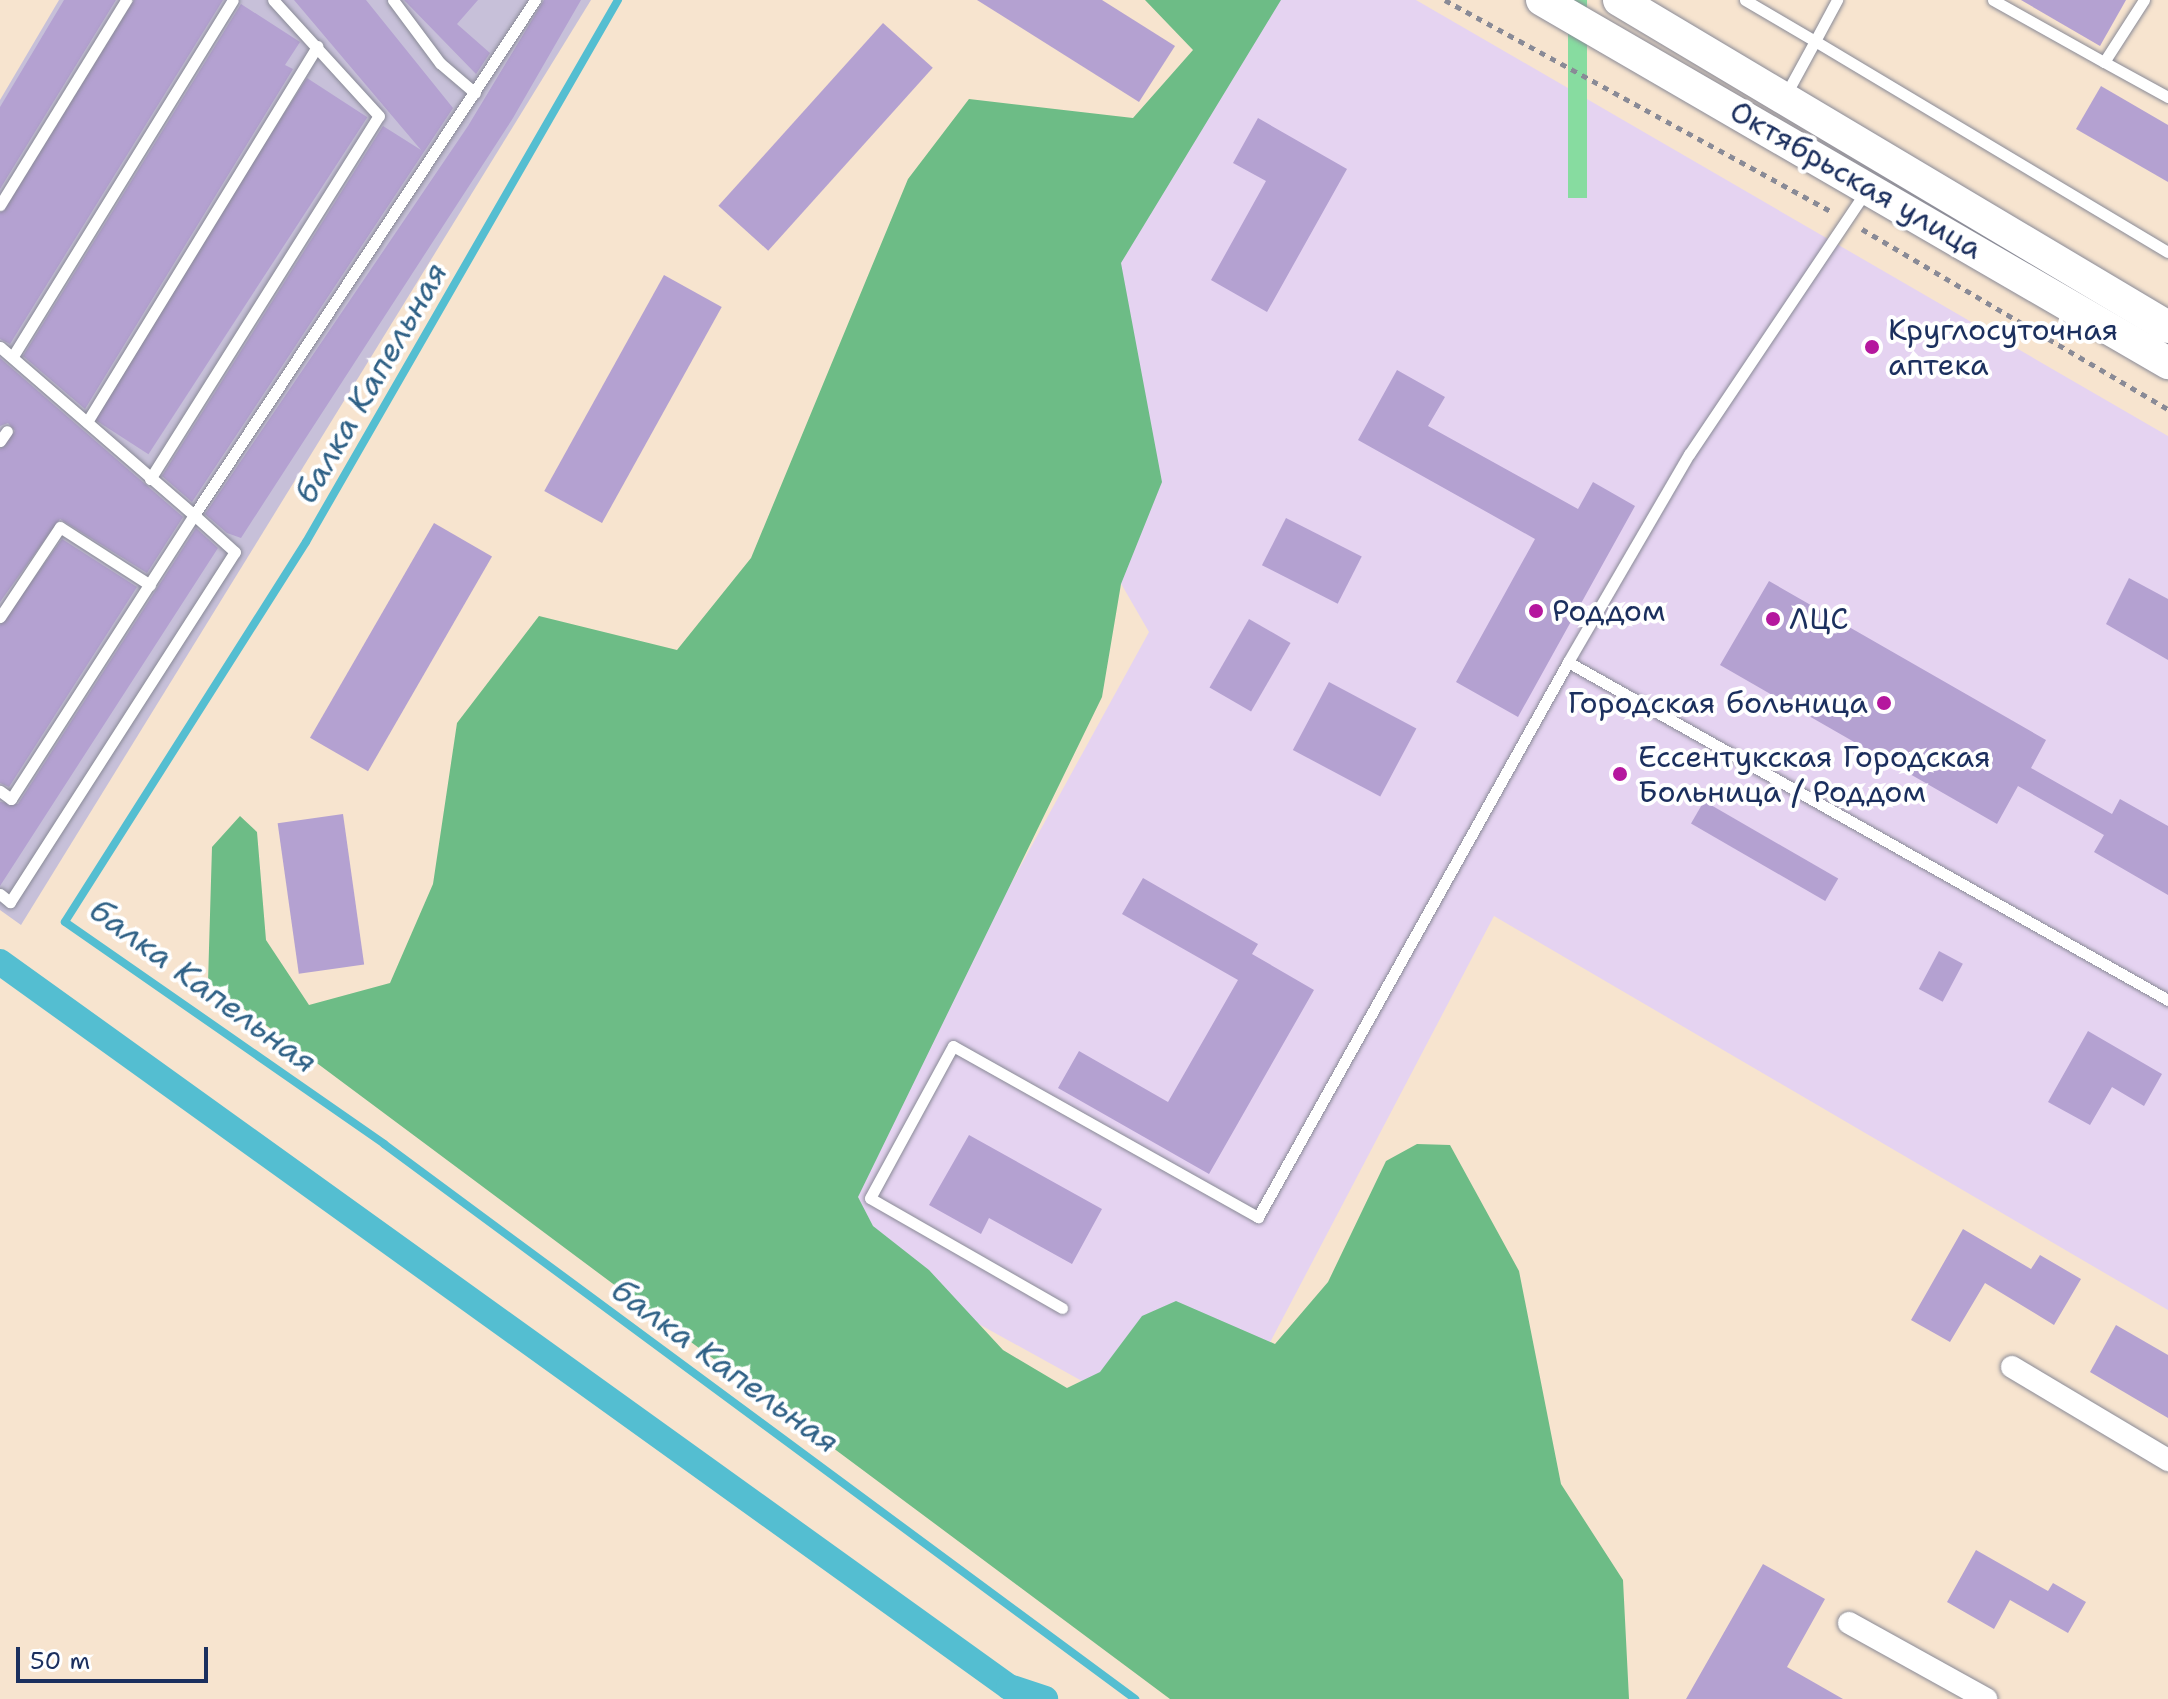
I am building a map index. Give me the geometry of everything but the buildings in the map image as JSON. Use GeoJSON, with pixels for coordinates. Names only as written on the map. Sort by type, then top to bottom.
{"type":"FeatureCollection","features":[{"type":"Feature","properties":{"kind":"main road","name":"Октябрьская улица"},"geometry":{"type":"LineString","coordinates":[[1542,0],[2168,363]]}},
{"type":"Feature","properties":{"kind":"main road","name":"Октябрьская улица"},"geometry":{"type":"LineString","coordinates":[[1619,0],[1785,96],[2168,327]]}},
{"type":"Feature","properties":{"kind":"main road"},"geometry":{"type":"LineString","coordinates":[[1757,124],[1772,121],[1785,96]]}},
{"type":"Feature","properties":{"kind":"main road"},"geometry":{"type":"LineString","coordinates":[[1869,187],[1878,172],[1900,166]]}},
{"type":"Feature","properties":{"kind":"street"},"geometry":{"type":"LineString","coordinates":[[2012,1367],[2168,1460]]}},
{"type":"Feature","properties":{"kind":"street"},"geometry":{"type":"LineString","coordinates":[[1849,1623],[1986,1699]]}},
{"type":"Feature","properties":{"kind":"lane"},"geometry":{"type":"LineString","coordinates":[[0,205],[126,0]]}},
{"type":"Feature","properties":{"kind":"lane"},"geometry":{"type":"LineString","coordinates":[[13,356],[233,0]]}},
{"type":"Feature","properties":{"kind":"lane"},"geometry":{"type":"LineString","coordinates":[[150,479],[379,116],[273,0]]}},
{"type":"Feature","properties":{"kind":"lane"},"geometry":{"type":"LineString","coordinates":[[393,0],[440,63],[475,93]]}},
{"type":"Feature","properties":{"kind":"lane"},"geometry":{"type":"LineString","coordinates":[[0,791],[11,799],[194,515],[535,0]]}},
{"type":"Feature","properties":{"kind":"lane"},"geometry":{"type":"LineString","coordinates":[[1745,0],[2168,252]]}},
{"type":"Feature","properties":{"kind":"lane"},"geometry":{"type":"LineString","coordinates":[[1785,96],[1837,0]]}},
{"type":"Feature","properties":{"kind":"lane"},"geometry":{"type":"LineString","coordinates":[[1993,0],[2168,97]]}},
{"type":"Feature","properties":{"kind":"lane"},"geometry":{"type":"LineString","coordinates":[[2104,62],[2144,0]]}},
{"type":"Feature","properties":{"kind":"lane"},"geometry":{"type":"LineString","coordinates":[[87,422],[317,46]]}},
{"type":"Feature","properties":{"kind":"lane"},"geometry":{"type":"LineString","coordinates":[[1062,1308],[870,1198],[953,1046],[1258,1217],[1568,662],[1689,454],[1869,187]]}},
{"type":"Feature","properties":{"kind":"lane"},"geometry":{"type":"LineString","coordinates":[[0,347],[235,552],[10,902],[0,894]]}},
{"type":"Feature","properties":{"kind":"lane"},"geometry":{"type":"LineString","coordinates":[[0,617],[60,527],[150,585]]}},
{"type":"Feature","properties":{"kind":"lane"},"geometry":{"type":"LineString","coordinates":[[1568,662],[2168,1000]]}},
{"type":"Feature","properties":{"kind":"path"},"geometry":{"type":"LineString","coordinates":[[1445,0],[1847,220],[2168,409]]}},
{"type":"Feature","properties":{"kind":"shaded area"},"geometry":{"type":"Polygon","coordinates":[[[59,0],[591,0],[21,925],[0,910],[0,100],[59,0]]]}},
{"type":"Feature","properties":{"kind":"shaded area","name":"Ессентукская Городская Больница / Роддом"},"geometry":{"type":"Polygon","coordinates":[[[1246,0],[1416,0],[2168,436],[2168,1310],[1494,916],[1212,1453],[818,1235],[1149,632],[1012,395],[1246,0]]]}},
{"type":"Feature","properties":{"kind":"green space"},"geometry":{"type":"Polygon","coordinates":[[[1145,0],[1281,0],[1121,263],[1162,482],[1121,584],[1102,697],[858,1197],[873,1226],[929,1270],[1003,1350],[1067,1388],[1100,1372],[1142,1316],[1176,1301],[1275,1344],[1328,1282],[1386,1161],[1417,1144],[1450,1145],[1519,1271],[1561,1484],[1623,1580],[1629,1699],[1170,1699],[208,982],[212,847],[240,816],[257,832],[266,940],[309,1005],[390,983],[433,884],[457,723],[539,616],[677,650],[751,558],[908,179],[969,99],[1133,118],[1193,50],[1145,0]]]}},
{"type":"Feature","properties":{"kind":"green space"},"geometry":{"type":"Polygon","coordinates":[[[1568,0],[1587,0],[1587,198],[1568,198],[1568,0]]]}},
{"type":"Feature","properties":{"kind":"waterway","name":"балка Капельная"},"geometry":{"type":"LineString","coordinates":[[618,0],[306,542],[65,922],[384,1144],[1135,1699]]}},
{"type":"Feature","properties":{"kind":"waterway"},"geometry":{"type":"LineString","coordinates":[[0,962],[1009,1687],[1045,1699]]}},
{"type":"Feature","properties":{"kind":"place","name":"Круглосуточная аптека"},"geometry":{"type":"Point","coordinates":[1872,347]}},
{"type":"Feature","properties":{"kind":"place","name":"Роддом"},"geometry":{"type":"Point","coordinates":[1536,611]}},
{"type":"Feature","properties":{"kind":"place","name":"ЛЦС"},"geometry":{"type":"Point","coordinates":[1773,619]}},
{"type":"Feature","properties":{"kind":"place","name":"Городская больница"},"geometry":{"type":"Point","coordinates":[1884,703]}},
{"type":"Feature","properties":{"kind":"place","name":"Ессентукская Городская Больница / Роддом"},"geometry":{"type":"Point","coordinates":[1620,774]}}]}
